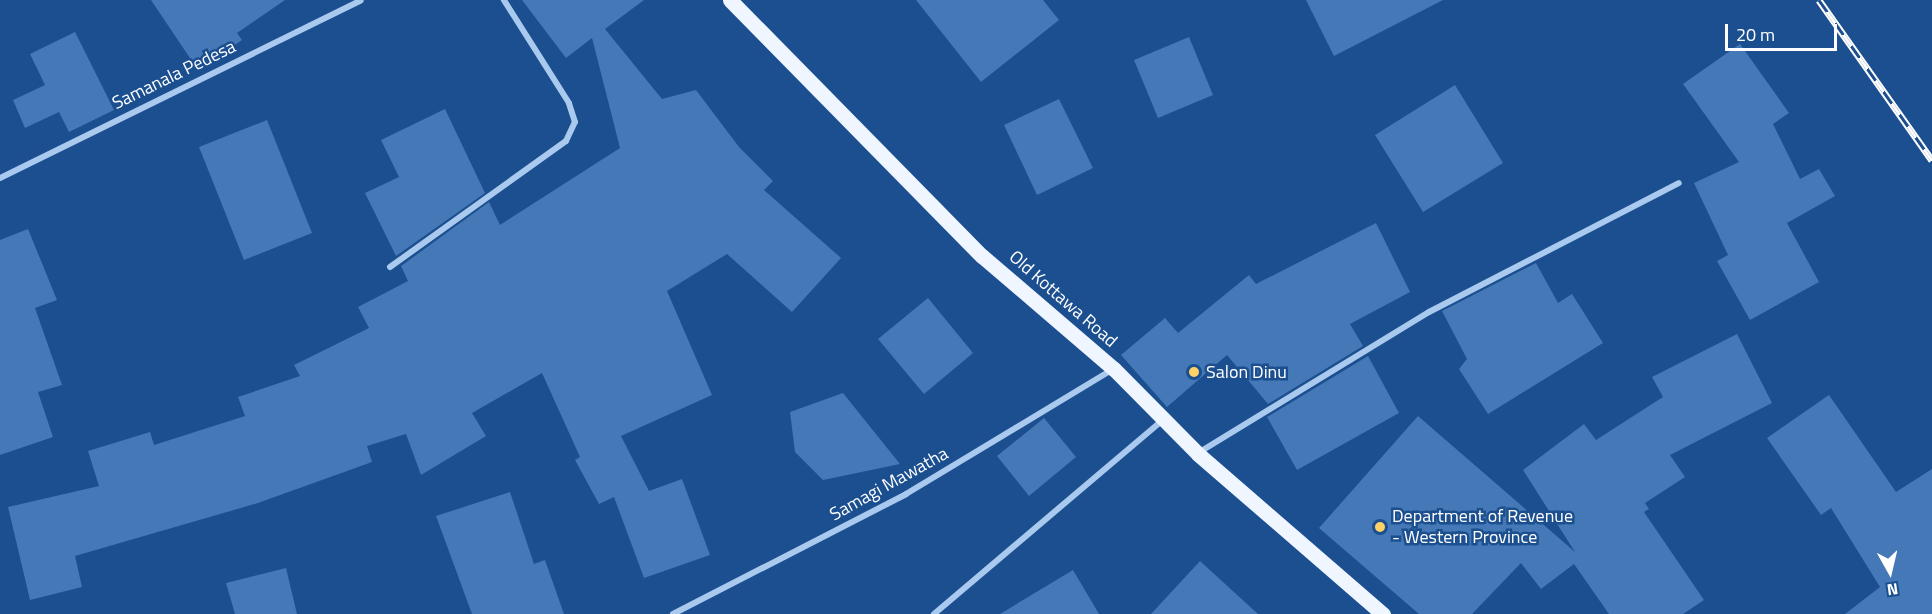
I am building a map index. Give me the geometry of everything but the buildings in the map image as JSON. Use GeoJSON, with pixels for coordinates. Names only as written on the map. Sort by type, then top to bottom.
{"type":"FeatureCollection","features":[{"type":"Feature","properties":{"kind":"main road","name":"Old Kottawa Road"},"geometry":{"type":"LineString","coordinates":[[730,0],[982,256],[1114,369],[1198,454],[1383,614]]}},
{"type":"Feature","properties":{"kind":"street","name":"Samanala Pedesa"},"geometry":{"type":"LineString","coordinates":[[0,178],[361,0]]}},
{"type":"Feature","properties":{"kind":"street"},"geometry":{"type":"LineString","coordinates":[[390,267],[567,141],[575,122],[569,103],[504,0]]}},
{"type":"Feature","properties":{"kind":"street"},"geometry":{"type":"LineString","coordinates":[[1198,454],[1429,312],[1679,183]]}},
{"type":"Feature","properties":{"kind":"street","name":"Samagi Mawatha"},"geometry":{"type":"LineString","coordinates":[[673,614],[906,494],[1114,369]]}},
{"type":"Feature","properties":{"kind":"street"},"geometry":{"type":"LineString","coordinates":[[934,614],[1163,419]]}},
{"type":"Feature","properties":{"kind":"railway"},"geometry":{"type":"LineString","coordinates":[[1819,0],[1932,160]]}},
{"type":"Feature","properties":{"kind":"place","name":"Salon Dinu"},"geometry":{"type":"Point","coordinates":[1194,372]}},
{"type":"Feature","properties":{"kind":"place","name":"Department of Revenue - Western Province"},"geometry":{"type":"Point","coordinates":[1380,527]}}]}
